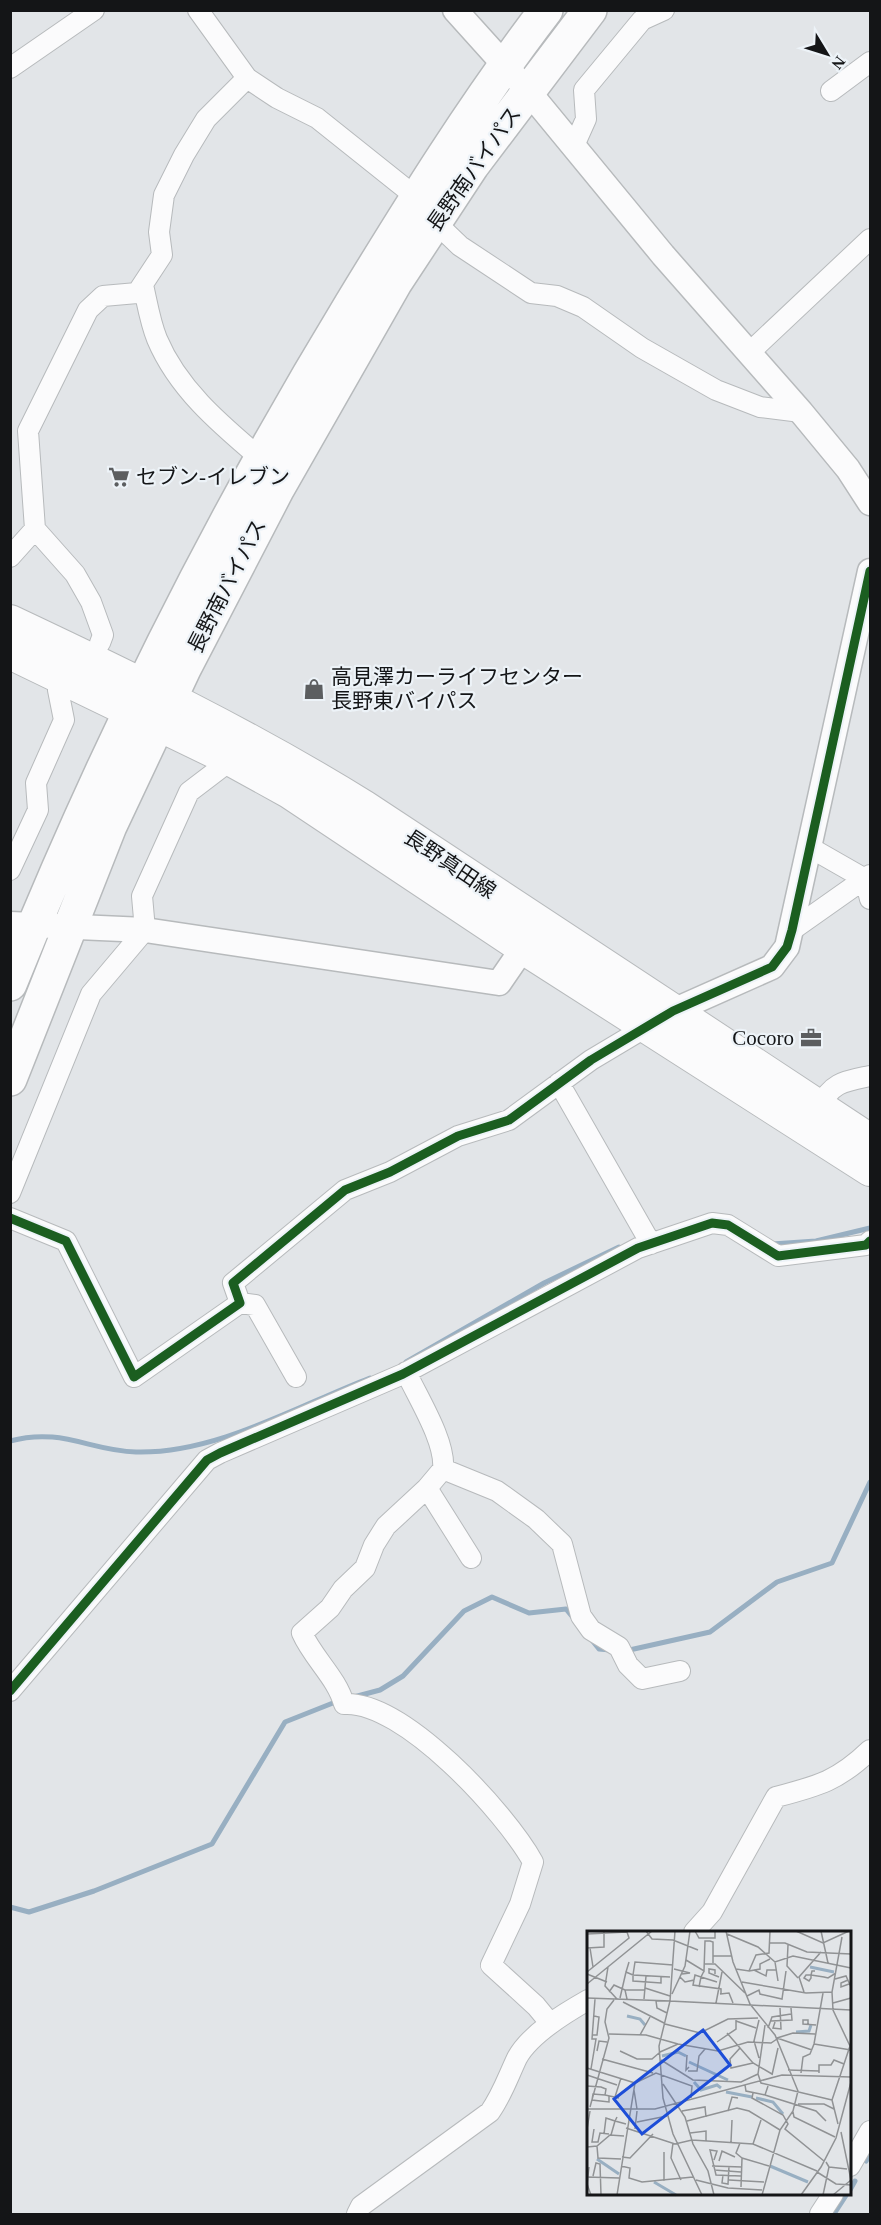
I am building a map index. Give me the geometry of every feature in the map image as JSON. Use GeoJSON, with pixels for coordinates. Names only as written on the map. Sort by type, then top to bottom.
{"type":"FeatureCollection","features":[{"type":"Feature","properties":{"kind":"highway","name":"長野南バイパス"},"geometry":{"type":"LineString","coordinates":[[10,1079],[110,826],[150,704],[260,458],[416,197],[503,66],[546,10]]}},
{"type":"Feature","properties":{"kind":"highway","name":"長野南バイパス"},"geometry":{"type":"LineString","coordinates":[[10,984],[22,925],[150,704],[257,528],[325,403],[395,284],[472,166],[590,10]]}},
{"type":"Feature","properties":{"kind":"main road","name":"長野真田線"},"geometry":{"type":"LineString","coordinates":[[10,621],[150,704],[231,760],[342,826],[523,948],[660,1019],[820,1107],[870,1140]]}},
{"type":"Feature","properties":{"kind":"main road","name":"長野真田線"},"geometry":{"type":"LineString","coordinates":[[10,652],[64,677],[150,704],[299,766],[365,807],[870,1170]]}},
{"type":"Feature","properties":{"kind":"street"},"geometry":{"type":"LineString","coordinates":[[10,68],[94,10]]}},
{"type":"Feature","properties":{"kind":"street"},"geometry":{"type":"LineString","coordinates":[[198,10],[247,78],[277,98],[317,118],[416,197]]}},
{"type":"Feature","properties":{"kind":"street"},"geometry":{"type":"LineString","coordinates":[[455,10],[503,66],[528,91],[573,147],[801,412],[848,469],[870,503]]}},
{"type":"Feature","properties":{"kind":"street"},"geometry":{"type":"LineString","coordinates":[[573,147],[586,119],[584,90],[642,20],[664,10]]}},
{"type":"Feature","properties":{"kind":"street"},"geometry":{"type":"LineString","coordinates":[[831,91],[870,62]]}},
{"type":"Feature","properties":{"kind":"street"},"geometry":{"type":"LineString","coordinates":[[100,643],[103,635],[91,602],[75,574],[34,529],[28,431],[88,310],[103,296],[137,293],[162,255],[159,232],[164,195],[206,119],[247,78]]}},
{"type":"Feature","properties":{"kind":"street"},"geometry":{"type":"LineString","coordinates":[[436,223],[460,246],[531,293],[557,297],[583,307],[642,348],[716,390],[760,407],[801,412]]}},
{"type":"Feature","properties":{"kind":"street"},"geometry":{"type":"LineString","coordinates":[[750,352],[870,239]]}},
{"type":"Feature","properties":{"kind":"street"},"geometry":{"type":"LineString","coordinates":[[143,285],[156,337],[171,367],[209,414],[260,458]]}},
{"type":"Feature","properties":{"kind":"street"},"geometry":{"type":"LineString","coordinates":[[10,557],[34,529]]}},
{"type":"Feature","properties":{"kind":"street"},"geometry":{"type":"LineString","coordinates":[[240,1303],[233,1283],[345,1190],[390,1172],[458,1136],[509,1120],[559,1083],[660,1019],[772,967],[787,947],[792,930],[870,571]]}},
{"type":"Feature","properties":{"kind":"street"},"geometry":{"type":"LineString","coordinates":[[10,870],[38,810],[36,783],[64,720],[58,690],[64,677]]}},
{"type":"Feature","properties":{"kind":"street"},"geometry":{"type":"LineString","coordinates":[[10,1193],[92,994],[145,930],[142,896],[189,792],[231,760]]}},
{"type":"Feature","properties":{"kind":"street"},"geometry":{"type":"LineString","coordinates":[[809,847],[868,877]]}},
{"type":"Feature","properties":{"kind":"street"},"geometry":{"type":"LineString","coordinates":[[868,877],[870,899]]}},
{"type":"Feature","properties":{"kind":"street"},"geometry":{"type":"LineString","coordinates":[[792,930],[868,877]]}},
{"type":"Feature","properties":{"kind":"street"},"geometry":{"type":"LineString","coordinates":[[22,925],[145,930],[500,982],[523,948]]}},
{"type":"Feature","properties":{"kind":"street"},"geometry":{"type":"LineString","coordinates":[[820,1107],[829,1090],[844,1082],[870,1076]]}},
{"type":"Feature","properties":{"kind":"street"},"geometry":{"type":"LineString","coordinates":[[559,1083],[651,1244]]}},
{"type":"Feature","properties":{"kind":"street"},"geometry":{"type":"LineString","coordinates":[[10,1218],[66,1241],[134,1377],[240,1303],[255,1305],[296,1377]]}},
{"type":"Feature","properties":{"kind":"street"},"geometry":{"type":"LineString","coordinates":[[10,1691],[207,1460],[406,1372],[651,1244],[712,1223],[728,1225],[778,1256],[866,1245],[870,1241]]}},
{"type":"Feature","properties":{"kind":"street"},"geometry":{"type":"LineString","coordinates":[[406,1372],[439,1441],[444,1459],[443,1469],[427,1488],[386,1526],[374,1545],[365,1568],[343,1589],[330,1608],[302,1633],[309,1648],[341,1693],[344,1704],[360,1703],[376,1709],[423,1742],[477,1787],[524,1846],[534,1862],[529,1881],[491,1965],[536,2006],[550,2023]]}},
{"type":"Feature","properties":{"kind":"street"},"geometry":{"type":"LineString","coordinates":[[443,1469],[497,1491],[536,1519],[562,1544],[581,1616],[591,1630],[619,1647],[628,1665],[642,1679],[680,1671]]}},
{"type":"Feature","properties":{"kind":"street"},"geometry":{"type":"LineString","coordinates":[[427,1488],[471,1558]]}},
{"type":"Feature","properties":{"kind":"street"},"geometry":{"type":"LineString","coordinates":[[695,1931],[712,1912],[776,1797],[826,1784],[856,1764],[870,1750]]}},
{"type":"Feature","properties":{"kind":"street"},"geometry":{"type":"LineString","coordinates":[[357,2214],[361,2206],[489,2112],[503,2094],[518,2056],[550,2023],[587,2001]]}},
{"type":"Feature","properties":{"kind":"street"},"geometry":{"type":"LineString","coordinates":[[851,2163],[870,2131]]}},
{"type":"Feature","properties":{"kind":"street"},"geometry":{"type":"LineString","coordinates":[[820,2214],[832,2195]]}},
{"type":"Feature","properties":{"kind":"waterway"},"geometry":{"type":"LineString","coordinates":[[772,1244],[816,1241],[870,1228]]}},
{"type":"Feature","properties":{"kind":"waterway"},"geometry":{"type":"LineString","coordinates":[[406,1362],[544,1283],[619,1247]]}},
{"type":"Feature","properties":{"kind":"waterway"},"geometry":{"type":"LineString","coordinates":[[10,1441],[28,1437],[61,1438],[120,1451],[166,1451],[226,1437],[370,1378]]}},
{"type":"Feature","properties":{"kind":"waterway"},"geometry":{"type":"LineString","coordinates":[[625,1651],[710,1632],[777,1582],[832,1563],[870,1482]]}},
{"type":"Feature","properties":{"kind":"waterway"},"geometry":{"type":"LineString","coordinates":[[350,1698],[380,1690],[403,1676],[464,1611],[492,1597],[529,1613],[566,1609],[575,1620]]}},
{"type":"Feature","properties":{"kind":"waterway"},"geometry":{"type":"LineString","coordinates":[[591,1639],[599,1649],[610,1650]]}},
{"type":"Feature","properties":{"kind":"waterway"},"geometry":{"type":"LineString","coordinates":[[10,1907],[29,1912],[94,1891],[212,1844],[285,1722],[338,1701]]}},
{"type":"Feature","properties":{"kind":"waterway"},"geometry":{"type":"LineString","coordinates":[[866,2161],[870,2155]]}},
{"type":"Feature","properties":{"kind":"waterway"},"geometry":{"type":"LineString","coordinates":[[851,2188],[855,2181]]}},
{"type":"Feature","properties":{"kind":"waterway"},"geometry":{"type":"LineString","coordinates":[[834,2214],[846,2195]]}},
{"type":"Feature","properties":{"kind":"cycle path"},"geometry":{"type":"LineString","coordinates":[[10,1218],[66,1241],[134,1377],[240,1303],[233,1283],[345,1190],[390,1172],[458,1136],[509,1120],[591,1060],[673,1011],[772,967],[787,947],[792,930],[870,571]]}},
{"type":"Feature","properties":{"kind":"cycle path"},"geometry":{"type":"LineString","coordinates":[[10,1691],[207,1460],[220,1453],[403,1374],[638,1248],[712,1223],[728,1225],[778,1256],[866,1245],[870,1241]]}},
{"type":"Feature","properties":{"kind":"place","name":"セブン-イレブン"},"geometry":{"type":"Point","coordinates":[119,477]}},
{"type":"Feature","properties":{"kind":"place","name":"高見澤カーライフセンター 長野東バイパス"},"geometry":{"type":"Point","coordinates":[314,689]}},
{"type":"Feature","properties":{"kind":"place","name":"Cocoro"},"geometry":{"type":"Point","coordinates":[811,1038]}}]}
